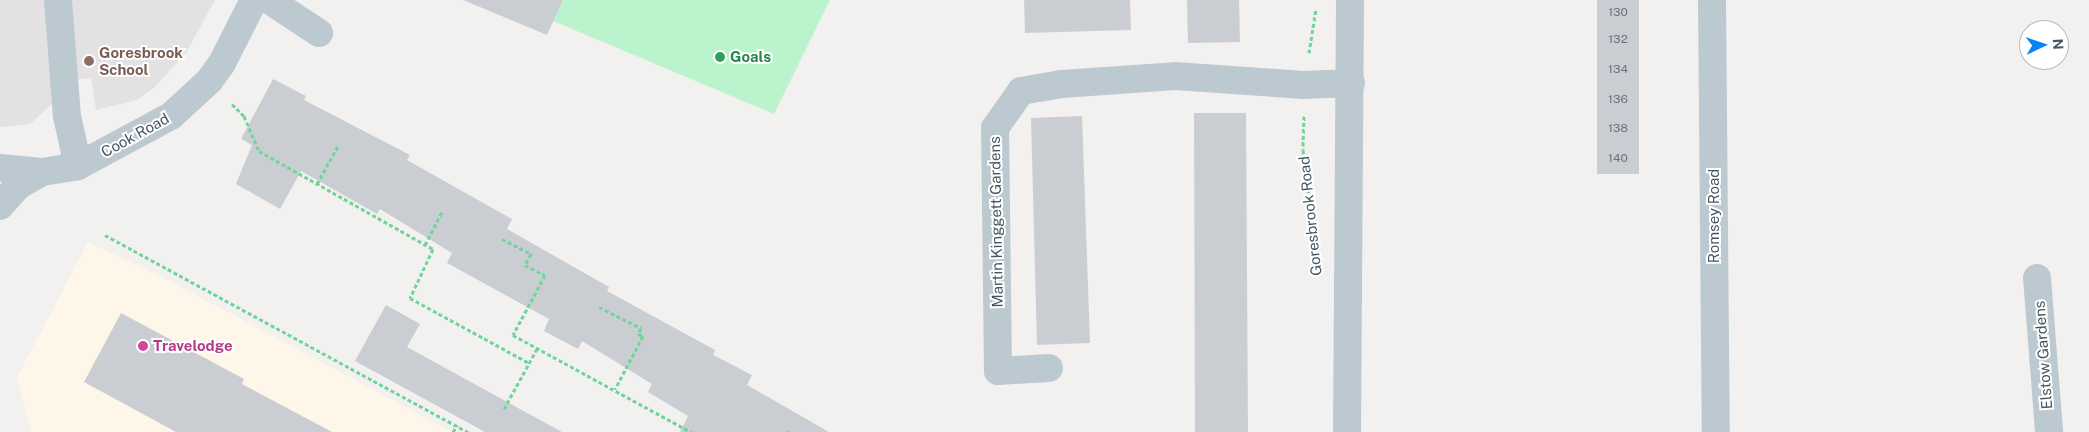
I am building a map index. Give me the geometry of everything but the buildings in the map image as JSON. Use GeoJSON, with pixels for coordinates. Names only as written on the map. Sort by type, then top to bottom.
{"type":"FeatureCollection","features":[{"type":"Feature","properties":{"kind":"street"},"geometry":{"type":"LineString","coordinates":[[58,0],[66,107],[78,166]]}},
{"type":"Feature","properties":{"kind":"street","name":"Cook Road"},"geometry":{"type":"LineString","coordinates":[[0,206],[18,186],[42,172],[78,166],[171,116],[209,81],[222,63],[254,0]]}},
{"type":"Feature","properties":{"kind":"street"},"geometry":{"type":"LineString","coordinates":[[269,0],[319,33]]}},
{"type":"Feature","properties":{"kind":"street","name":"Goresbrook Road"},"geometry":{"type":"LineString","coordinates":[[1347,432],[1351,83],[1350,0]]}},
{"type":"Feature","properties":{"kind":"street","name":"Romsey Road"},"geometry":{"type":"LineString","coordinates":[[1712,0],[1716,432]]}},
{"type":"Feature","properties":{"kind":"street","name":"Martin Kinggett Gardens"},"geometry":{"type":"LineString","coordinates":[[1049,368],[998,371],[995,128],[1021,92],[1062,84],[1174,76],[1304,85],[1351,83]]}},
{"type":"Feature","properties":{"kind":"street"},"geometry":{"type":"LineString","coordinates":[[0,168],[42,172]]}},
{"type":"Feature","properties":{"kind":"street","name":"Elstow Gardens"},"geometry":{"type":"LineString","coordinates":[[2038,278],[2049,432]]}},
{"type":"Feature","properties":{"kind":"path","name":"Goresbrook Road"},"geometry":{"type":"LineString","coordinates":[[1315,241],[1303,150],[1304,85],[1317,3]]}},
{"type":"Feature","properties":{"kind":"path"},"geometry":{"type":"LineString","coordinates":[[231,103],[244,116],[259,152],[433,250],[410,298],[529,364]]}},
{"type":"Feature","properties":{"kind":"path"},"geometry":{"type":"LineString","coordinates":[[317,184],[338,146]]}},
{"type":"Feature","properties":{"kind":"path"},"geometry":{"type":"LineString","coordinates":[[425,245],[442,212]]}},
{"type":"Feature","properties":{"kind":"path"},"geometry":{"type":"LineString","coordinates":[[105,235],[468,432]]}},
{"type":"Feature","properties":{"kind":"path"},"geometry":{"type":"LineString","coordinates":[[502,239],[531,254],[525,265],[545,275],[513,335],[691,432]]}},
{"type":"Feature","properties":{"kind":"path"},"geometry":{"type":"LineString","coordinates":[[599,306],[641,328],[638,334],[643,336],[615,389]]}},
{"type":"Feature","properties":{"kind":"path"},"geometry":{"type":"LineString","coordinates":[[504,409],[538,347]]}},
{"type":"Feature","properties":{"kind":"path"},"geometry":{"type":"LineString","coordinates":[[453,432],[457,425]]}},
{"type":"Feature","properties":{"kind":"shaded area","name":"Goresbrook School"},"geometry":{"type":"Polygon","coordinates":[[[0,0],[215,0],[187,51],[155,87],[137,100],[96,110],[91,78],[51,82],[52,104],[30,124],[0,127],[0,0]]]}},
{"type":"Feature","properties":{"kind":"shaded area"},"geometry":{"type":"Polygon","coordinates":[[[88,242],[166,279],[452,432],[31,432],[17,378],[88,242]]]}},
{"type":"Feature","properties":{"kind":"green space","name":"Goals"},"geometry":{"type":"Polygon","coordinates":[[[503,0],[830,0],[774,114],[503,0]]]}},
{"type":"Feature","properties":{"kind":"place","name":"Goals"},"geometry":{"type":"Point","coordinates":[720,57]}},
{"type":"Feature","properties":{"kind":"place","name":"Goresbrook School"},"geometry":{"type":"Point","coordinates":[89,61]}},
{"type":"Feature","properties":{"kind":"place","name":"Travelodge"},"geometry":{"type":"Point","coordinates":[143,346]}}]}
